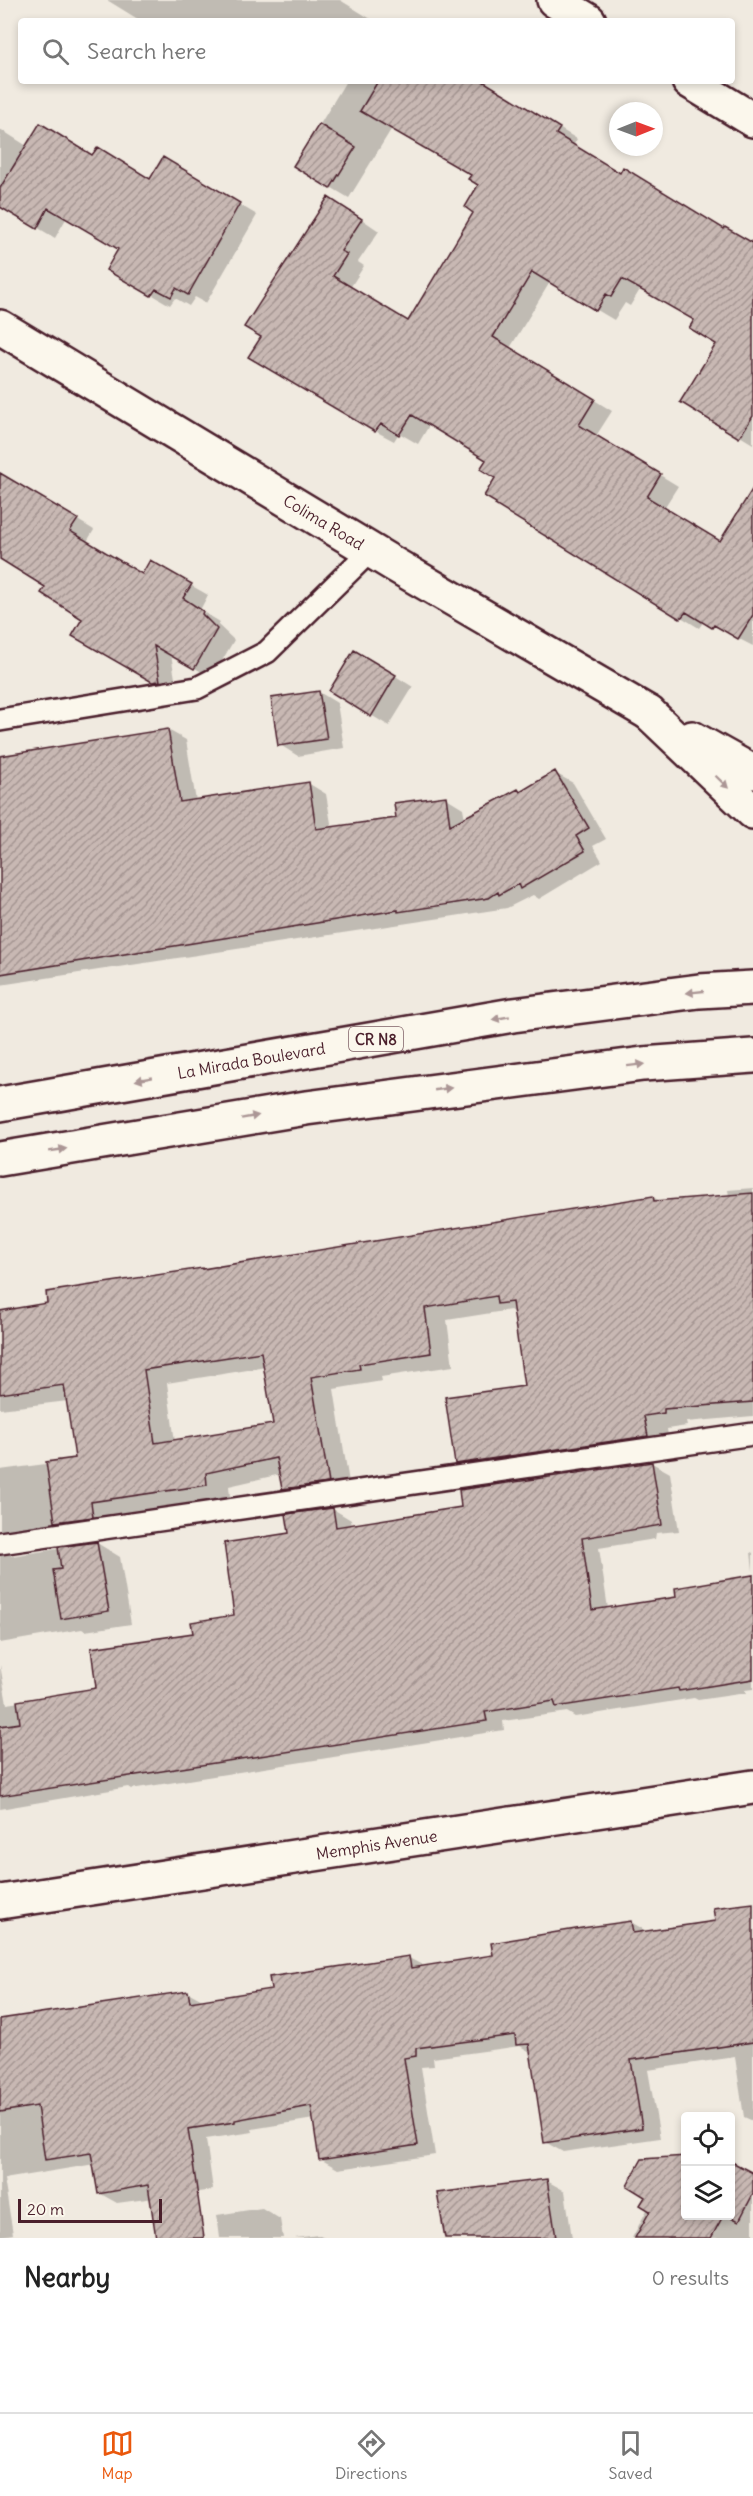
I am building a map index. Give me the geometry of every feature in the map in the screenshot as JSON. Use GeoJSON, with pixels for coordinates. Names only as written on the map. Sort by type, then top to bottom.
{"type":"FeatureCollection","features":[{"type":"Feature","properties":{"kind":"main road"},"geometry":{"type":"LineString","coordinates":[[554,0],[584,18]]}},
{"type":"Feature","properties":{"kind":"main road"},"geometry":{"type":"LineString","coordinates":[[694,84],[753,120]]}},
{"type":"Feature","properties":{"kind":"main road","name":"Colima Road"},"geometry":{"type":"LineString","coordinates":[[0,327],[371,550],[649,713]]}},
{"type":"Feature","properties":{"kind":"main road"},"geometry":{"type":"LineString","coordinates":[[649,713],[753,772]]}},
{"type":"Feature","properties":{"kind":"main road"},"geometry":{"type":"LineString","coordinates":[[649,713],[753,812]]}},
{"type":"Feature","properties":{"kind":"main road","name":"La Mirada Boulevard"},"geometry":{"type":"LineString","coordinates":[[0,1104],[513,1015],[699,992],[753,988]]}},
{"type":"Feature","properties":{"kind":"main road"},"geometry":{"type":"LineString","coordinates":[[0,1159],[306,1108],[643,1064],[753,1056]]}},
{"type":"Feature","properties":{"kind":"main road","name":"Memphis Avenue"},"geometry":{"type":"LineString","coordinates":[[0,1902],[753,1787]]}},
{"type":"Feature","properties":{"kind":"lane"},"geometry":{"type":"LineString","coordinates":[[0,720],[197,688],[267,652],[371,550]]}},
{"type":"Feature","properties":{"kind":"lane"},"geometry":{"type":"LineString","coordinates":[[0,1543],[753,1434]]}},
{"type":"Feature","properties":{"kind":"building"},"geometry":{"type":"Polygon","coordinates":[[[376,84],[488,84],[560,128],[556,134],[620,173],[623,167],[724,229],[725,227],[753,243],[753,416],[739,438],[680,402],[716,344],[689,328],[694,320],[622,279],[611,297],[606,294],[596,311],[532,272],[493,337],[595,399],[579,425],[661,474],[647,497],[720,541],[753,488],[753,615],[738,639],[714,625],[712,628],[686,612],[680,619],[495,505],[496,503],[484,496],[495,478],[480,469],[486,460],[412,415],[399,435],[381,424],[375,432],[248,357],[261,337],[244,327],[328,197],[362,219],[341,251],[347,254],[333,276],[408,321],[473,213],[465,207],[478,185],[468,179],[471,175],[360,111],[376,84]]]}},
{"type":"Feature","properties":{"kind":"building"},"geometry":{"type":"Polygon","coordinates":[[[40,123],[92,155],[98,147],[150,179],[163,157],[240,203],[188,295],[176,288],[171,297],[156,289],[151,296],[106,270],[118,249],[48,208],[37,229],[0,207],[0,188],[40,123]]]}},
{"type":"Feature","properties":{"kind":"building"},"geometry":{"type":"Polygon","coordinates":[[[319,124],[356,147],[330,189],[293,166],[319,124]]]}},
{"type":"Feature","properties":{"kind":"building"},"geometry":{"type":"Polygon","coordinates":[[[0,473],[78,519],[70,531],[142,574],[150,560],[192,584],[183,598],[203,611],[202,614],[217,629],[194,669],[154,646],[160,681],[152,682],[72,636],[82,619],[41,593],[45,587],[0,559],[0,473]]]}},
{"type":"Feature","properties":{"kind":"building"},"geometry":{"type":"Polygon","coordinates":[[[354,650],[396,675],[371,717],[329,691],[354,650]]]}},
{"type":"Feature","properties":{"kind":"building"},"geometry":{"type":"Polygon","coordinates":[[[319,691],[327,739],[278,746],[271,698],[319,691]]]}},
{"type":"Feature","properties":{"kind":"building"},"geometry":{"type":"Polygon","coordinates":[[[168,729],[180,802],[309,782],[316,829],[396,818],[394,803],[446,796],[450,825],[518,789],[520,792],[555,771],[589,828],[576,836],[585,851],[520,889],[518,884],[489,898],[398,912],[398,910],[0,974],[0,756],[168,729]]]}},
{"type":"Feature","properties":{"kind":"building"},"geometry":{"type":"Polygon","coordinates":[[[753,1193],[753,1402],[664,1409],[664,1413],[644,1416],[648,1436],[455,1464],[445,1397],[524,1386],[512,1302],[497,1304],[496,1296],[425,1308],[431,1353],[359,1364],[360,1369],[311,1377],[329,1483],[282,1489],[276,1458],[206,1473],[207,1485],[91,1502],[93,1517],[55,1522],[46,1462],[75,1458],[64,1385],[0,1394],[0,1311],[47,1303],[46,1292],[653,1196],[654,1201],[753,1193]],[[261,1352],[144,1370],[155,1443],[273,1424],[261,1352]]]}},
{"type":"Feature","properties":{"kind":"building"},"geometry":{"type":"Polygon","coordinates":[[[652,1462],[662,1525],[582,1538],[592,1610],[676,1597],[675,1588],[753,1575],[753,1679],[556,1707],[554,1701],[485,1712],[487,1721],[0,1796],[0,1726],[20,1723],[17,1701],[96,1688],[91,1648],[193,1633],[191,1622],[234,1615],[224,1543],[289,1533],[286,1514],[333,1508],[336,1527],[461,1507],[459,1490],[652,1462]]]}},
{"type":"Feature","properties":{"kind":"building"},"geometry":{"type":"Polygon","coordinates":[[[97,1542],[109,1611],[61,1619],[53,1570],[61,1569],[58,1547],[97,1542]]]}},
{"type":"Feature","properties":{"kind":"building"},"geometry":{"type":"Polygon","coordinates":[[[753,1903],[753,2042],[631,2060],[642,2128],[544,2143],[529,2044],[516,2045],[515,2035],[416,2048],[416,2056],[404,2058],[418,2145],[319,2160],[311,2106],[188,2129],[204,2238],[156,2238],[148,2185],[98,2194],[91,2153],[45,2160],[37,2106],[0,2112],[0,2019],[188,1991],[190,2002],[271,1989],[269,1977],[409,1956],[411,1968],[493,1955],[491,1943],[582,1928],[631,1921],[633,1933],[715,1921],[713,1908],[753,1903]]]}},
{"type":"Feature","properties":{"kind":"building"},"geometry":{"type":"Polygon","coordinates":[[[681,2156],[681,2220],[721,2220],[711,2238],[635,2238],[650,2211],[640,2205],[645,2197],[627,2186],[642,2159],[681,2156]]]}},
{"type":"Feature","properties":{"kind":"building"},"geometry":{"type":"Polygon","coordinates":[[[735,2164],[753,2173],[753,2194],[739,2221],[735,2219],[735,2164]]]}},
{"type":"Feature","properties":{"kind":"building"},"geometry":{"type":"Polygon","coordinates":[[[547,2179],[556,2238],[445,2238],[437,2193],[547,2179]]]}}]}
